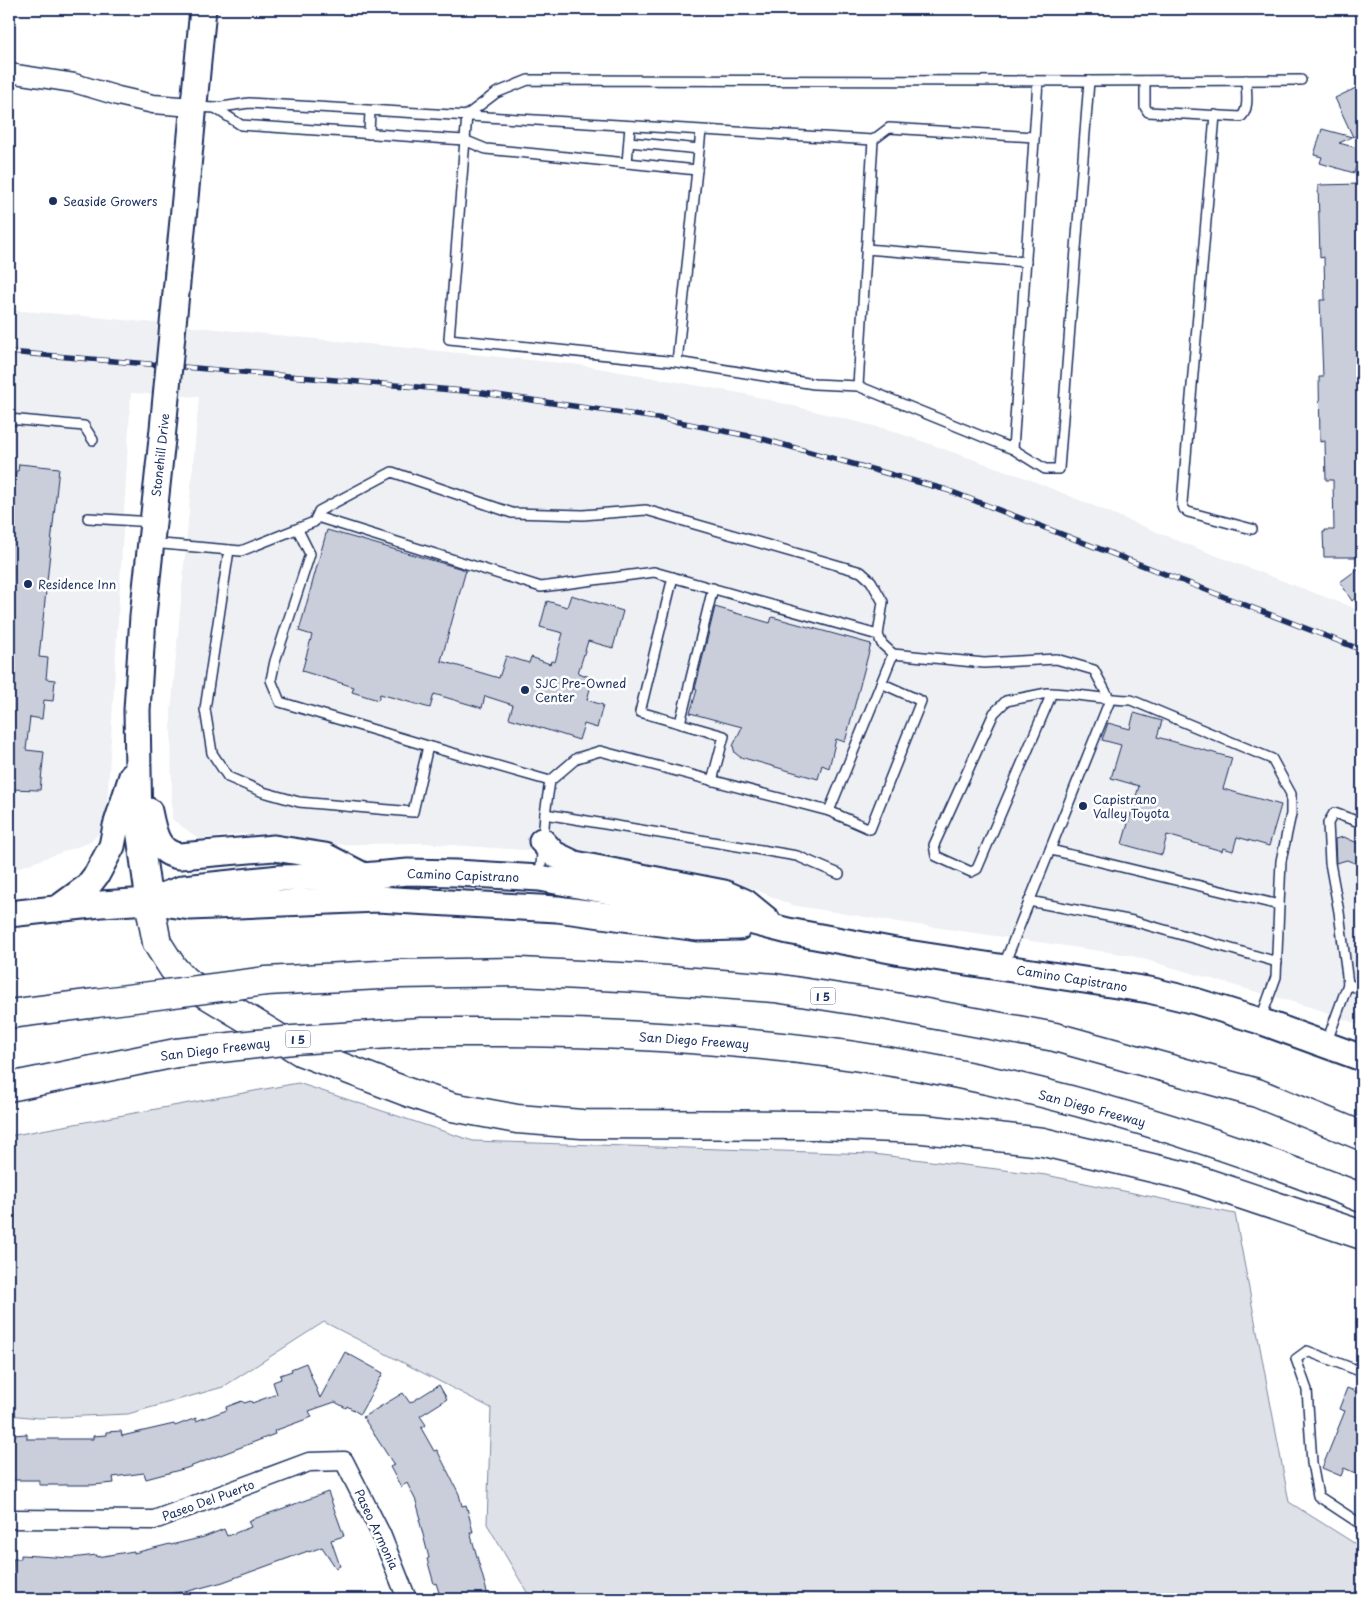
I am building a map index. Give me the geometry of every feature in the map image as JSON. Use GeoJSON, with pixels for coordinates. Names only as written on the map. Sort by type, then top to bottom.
{"type":"FeatureCollection","features":[{"type":"Feature","properties":{"kind":"highway"},"geometry":{"type":"LineString","coordinates":[[149,901],[157,942],[173,968],[185,981],[302,1052],[452,1107],[517,1119],[582,1124],[817,1124],[923,1129],[1043,1142],[1186,1176],[1362,1235]]}},
{"type":"Feature","properties":{"kind":"highway","name":"I 5"},"geometry":{"type":"LineString","coordinates":[[9,1014],[266,981],[399,974],[520,972],[640,978],[775,988],[878,1004],[1055,1037],[1257,1093],[1362,1136]]}},
{"type":"Feature","properties":{"kind":"highway","name":"San Diego Freeway"},"geometry":{"type":"LineString","coordinates":[[9,1087],[176,1053],[293,1040],[422,1032],[599,1034],[753,1044],[880,1060],[986,1080],[1155,1124],[1362,1198]]}},
{"type":"Feature","properties":{"kind":"main road","name":"Stonehill Drive"},"geometry":{"type":"LineString","coordinates":[[149,901],[139,829],[136,710],[178,272],[204,108],[197,69],[203,9]]}},
{"type":"Feature","properties":{"kind":"main road"},"geometry":{"type":"LineString","coordinates":[[138,757],[153,831],[161,848],[172,855],[180,856],[274,848],[325,856],[363,876]]}},
{"type":"Feature","properties":{"kind":"main road"},"geometry":{"type":"LineString","coordinates":[[9,898],[57,909],[87,887],[97,874],[112,846],[116,826],[138,757]]}},
{"type":"Feature","properties":{"kind":"main road"},"geometry":{"type":"LineString","coordinates":[[542,842],[554,854],[575,864],[724,893],[745,902],[775,927]]}},
{"type":"Feature","properties":{"kind":"main road","name":"Camino Capistrano"},"geometry":{"type":"LineString","coordinates":[[149,901],[184,888],[280,878],[363,876],[408,872],[540,878],[695,907],[797,933],[901,952],[1149,990],[1195,1001],[1260,1021],[1362,1058]]}},
{"type":"Feature","properties":{"kind":"main road"},"geometry":{"type":"LineString","coordinates":[[377,899],[418,889],[434,888],[513,893],[525,892],[540,878],[546,888],[561,898],[578,903],[726,927]]}},
{"type":"Feature","properties":{"kind":"main road","name":"Camino Capistrano"},"geometry":{"type":"LineString","coordinates":[[9,914],[149,901],[190,906],[377,899],[557,909],[657,924],[698,928],[775,927]]}},
{"type":"Feature","properties":{"kind":"street"},"geometry":{"type":"LineString","coordinates":[[9,73],[74,83],[153,104],[204,108]]}},
{"type":"Feature","properties":{"kind":"street","name":"Paseo Del Puerto"},"geometry":{"type":"LineString","coordinates":[[9,1519],[154,1520],[309,1462],[344,1461]]}},
{"type":"Feature","properties":{"kind":"street","name":"Paseo Armonia"},"geometry":{"type":"LineString","coordinates":[[344,1461],[382,1534],[407,1599]]}},
{"type":"Feature","properties":{"kind":"lane"},"geometry":{"type":"LineString","coordinates":[[1089,81],[1058,469],[1045,469],[1013,449],[858,386],[814,384],[677,362],[450,339],[467,115],[496,93],[528,80],[1301,80]]}},
{"type":"Feature","properties":{"kind":"lane"},"geometry":{"type":"LineString","coordinates":[[1145,81],[1145,107],[1148,112],[1241,117],[1246,108],[1246,80]]}},
{"type":"Feature","properties":{"kind":"lane"},"geometry":{"type":"LineString","coordinates":[[1013,449],[1038,81]]}},
{"type":"Feature","properties":{"kind":"lane"},"geometry":{"type":"LineString","coordinates":[[204,108],[249,103],[873,140],[888,128],[1034,137]]}},
{"type":"Feature","properties":{"kind":"lane"},"geometry":{"type":"LineString","coordinates":[[204,108],[241,125],[464,140],[486,149],[697,170]]}},
{"type":"Feature","properties":{"kind":"lane"},"geometry":{"type":"LineString","coordinates":[[369,134],[370,111]]}},
{"type":"Feature","properties":{"kind":"lane"},"geometry":{"type":"LineString","coordinates":[[1215,115],[1182,503],[1184,509],[1188,512],[1252,529]]}},
{"type":"Feature","properties":{"kind":"lane"},"geometry":{"type":"LineString","coordinates":[[627,163],[630,126]]}},
{"type":"Feature","properties":{"kind":"lane"},"geometry":{"type":"LineString","coordinates":[[677,362],[701,131]]}},
{"type":"Feature","properties":{"kind":"lane"},"geometry":{"type":"LineString","coordinates":[[858,386],[873,140]]}},
{"type":"Feature","properties":{"kind":"lane"},"geometry":{"type":"LineString","coordinates":[[629,142],[700,149]]}},
{"type":"Feature","properties":{"kind":"lane"},"geometry":{"type":"LineString","coordinates":[[866,249],[1026,262]]}},
{"type":"Feature","properties":{"kind":"lane"},"geometry":{"type":"LineString","coordinates":[[9,418],[84,426],[93,440]]}},
{"type":"Feature","properties":{"kind":"lane"},"geometry":{"type":"LineString","coordinates":[[88,518],[229,550],[241,551],[298,530],[314,522],[319,511],[392,472],[512,513],[583,515],[646,510],[861,572],[871,581],[883,602],[878,635],[882,644],[893,654],[984,663],[1056,659],[1094,670],[1110,700],[1003,968]]}},
{"type":"Feature","properties":{"kind":"lane"},"geometry":{"type":"LineString","coordinates":[[317,517],[541,587],[654,572],[878,635]]}},
{"type":"Feature","properties":{"kind":"lane"},"geometry":{"type":"LineString","coordinates":[[298,530],[310,554],[275,661],[271,680],[280,702],[550,781]]}},
{"type":"Feature","properties":{"kind":"lane"},"geometry":{"type":"LineString","coordinates":[[229,550],[205,709],[212,753],[228,777],[263,792],[299,802],[412,812],[428,746]]}},
{"type":"Feature","properties":{"kind":"lane"},"geometry":{"type":"LineString","coordinates":[[673,577],[640,712],[724,736],[712,780]]}},
{"type":"Feature","properties":{"kind":"lane"},"geometry":{"type":"LineString","coordinates":[[680,723],[713,588]]}},
{"type":"Feature","properties":{"kind":"lane"},"geometry":{"type":"LineString","coordinates":[[829,811],[893,654]]}},
{"type":"Feature","properties":{"kind":"lane"},"geometry":{"type":"LineString","coordinates":[[540,878],[542,842],[550,781],[577,758],[600,751],[829,811],[870,829],[921,701],[882,684]]}},
{"type":"Feature","properties":{"kind":"lane"},"geometry":{"type":"LineString","coordinates":[[1052,693],[977,869],[971,872],[936,856],[934,845],[994,713],[1006,701],[1052,693],[1078,694],[1110,700],[1132,700],[1272,759],[1291,794],[1291,814],[1281,861],[1276,977],[1260,1021]]}},
{"type":"Feature","properties":{"kind":"lane"},"geometry":{"type":"LineString","coordinates":[[1326,1044],[1348,984],[1339,912],[1330,863],[1328,823],[1334,813],[1362,823]]}},
{"type":"Feature","properties":{"kind":"lane"},"geometry":{"type":"LineString","coordinates":[[545,814],[797,856],[839,874]]}},
{"type":"Feature","properties":{"kind":"lane"},"geometry":{"type":"LineString","coordinates":[[1051,850],[1279,905]]}},
{"type":"Feature","properties":{"kind":"lane"},"geometry":{"type":"LineString","coordinates":[[1029,902],[1133,921],[1277,962]]}},
{"type":"Feature","properties":{"kind":"lane"},"geometry":{"type":"LineString","coordinates":[[1348,984],[1362,990]]}},
{"type":"Feature","properties":{"kind":"lane"},"geometry":{"type":"LineString","coordinates":[[1362,1372],[1307,1351],[1296,1359],[1307,1390],[1312,1463],[1318,1496],[1362,1525]]}},
{"type":"Feature","properties":{"kind":"shaded area"},"geometry":{"type":"Polygon","coordinates":[[[9,310],[581,365],[745,394],[890,430],[1026,478],[1191,546],[1362,611],[1362,1026],[1320,1010],[1129,955],[791,905],[752,888],[567,853],[422,843],[315,845],[275,837],[242,834],[199,839],[172,819],[171,713],[199,397],[131,393],[106,825],[91,842],[9,871],[9,310]]]}},
{"type":"Feature","properties":{"kind":"shaded area"},"geometry":{"type":"Polygon","coordinates":[[[298,1083],[473,1141],[873,1154],[1046,1175],[1235,1214],[1289,1502],[1362,1548],[1362,1599],[531,1599],[487,1524],[491,1408],[324,1322],[223,1387],[128,1414],[39,1418],[9,1415],[9,1136],[298,1083]]]}},
{"type":"Feature","properties":{"kind":"building"},"geometry":{"type":"Polygon","coordinates":[[[1362,85],[1362,133],[1353,137],[1335,98],[1362,85]]]}},
{"type":"Feature","properties":{"kind":"building"},"geometry":{"type":"Polygon","coordinates":[[[1322,129],[1352,137],[1339,143],[1361,149],[1354,173],[1320,163],[1322,157],[1314,155],[1322,129]]]}},
{"type":"Feature","properties":{"kind":"building"},"geometry":{"type":"Polygon","coordinates":[[[1361,184],[1362,557],[1324,557],[1323,532],[1325,530],[1334,530],[1333,480],[1326,480],[1325,441],[1320,442],[1319,377],[1323,377],[1320,300],[1325,300],[1324,257],[1320,258],[1318,185],[1361,184]]]}},
{"type":"Feature","properties":{"kind":"building","name":"Residence Inn"},"geometry":{"type":"Polygon","coordinates":[[[19,464],[59,468],[39,657],[48,658],[46,679],[55,680],[53,701],[44,700],[42,719],[30,717],[26,750],[44,752],[40,790],[9,789],[9,537],[16,471],[18,471],[19,464]]]}},
{"type":"Feature","properties":{"kind":"building"},"geometry":{"type":"Polygon","coordinates":[[[327,530],[466,570],[441,661],[499,678],[506,656],[529,663],[531,657],[550,664],[551,661],[555,662],[563,633],[540,627],[547,601],[567,607],[571,595],[623,611],[613,648],[588,641],[578,673],[593,678],[587,700],[603,705],[597,728],[584,724],[579,740],[509,718],[513,705],[485,696],[482,708],[434,694],[430,708],[380,694],[378,700],[352,692],[354,687],[302,671],[312,635],[299,631],[327,530]]]}},
{"type":"Feature","properties":{"kind":"building"},"geometry":{"type":"Polygon","coordinates":[[[1362,566],[1362,610],[1354,599],[1352,601],[1340,582],[1362,566]]]}},
{"type":"Feature","properties":{"kind":"building"},"geometry":{"type":"Polygon","coordinates":[[[715,607],[770,623],[772,617],[871,644],[845,742],[836,739],[829,768],[822,765],[818,779],[740,757],[735,753],[733,746],[742,727],[690,713],[697,690],[695,689],[715,607]]]}},
{"type":"Feature","properties":{"kind":"building"},"geometry":{"type":"Polygon","coordinates":[[[1134,713],[1162,721],[1157,737],[1232,758],[1223,789],[1281,805],[1269,846],[1237,837],[1233,851],[1223,848],[1222,851],[1167,835],[1162,855],[1122,844],[1139,786],[1111,778],[1121,745],[1102,740],[1108,723],[1130,729],[1134,713]]]}},
{"type":"Feature","properties":{"kind":"building"},"geometry":{"type":"Polygon","coordinates":[[[1344,837],[1362,845],[1362,866],[1347,860],[1336,863],[1335,839],[1344,837]]]}},
{"type":"Feature","properties":{"kind":"building"},"geometry":{"type":"Polygon","coordinates":[[[345,1352],[383,1373],[360,1414],[347,1406],[346,1408],[335,1402],[309,1411],[312,1417],[274,1431],[275,1434],[187,1468],[146,1479],[144,1473],[113,1477],[114,1483],[92,1485],[39,1485],[39,1480],[9,1480],[9,1437],[11,1435],[27,1434],[27,1439],[93,1439],[93,1436],[106,1435],[106,1432],[121,1431],[122,1436],[174,1424],[175,1426],[196,1418],[196,1421],[227,1410],[226,1407],[242,1401],[244,1403],[251,1401],[252,1403],[277,1394],[273,1382],[281,1379],[280,1375],[306,1363],[320,1398],[345,1352]]]}},
{"type":"Feature","properties":{"kind":"building"},"geometry":{"type":"Polygon","coordinates":[[[439,1385],[447,1399],[420,1416],[426,1425],[421,1428],[434,1451],[437,1450],[459,1494],[462,1506],[466,1505],[473,1532],[470,1532],[489,1599],[441,1599],[436,1583],[434,1584],[427,1559],[429,1558],[416,1501],[407,1483],[401,1487],[390,1467],[394,1465],[363,1417],[403,1393],[410,1403],[439,1385]]]}},
{"type":"Feature","properties":{"kind":"building"},"geometry":{"type":"Polygon","coordinates":[[[1347,1388],[1362,1394],[1362,1476],[1344,1468],[1341,1476],[1322,1468],[1345,1411],[1339,1409],[1347,1388]]]}},
{"type":"Feature","properties":{"kind":"building"},"geometry":{"type":"Polygon","coordinates":[[[328,1492],[344,1536],[331,1540],[340,1566],[336,1568],[322,1547],[223,1582],[181,1593],[135,1599],[115,1599],[113,1592],[88,1594],[88,1596],[84,1596],[81,1599],[12,1599],[13,1559],[21,1559],[21,1555],[71,1558],[97,1555],[97,1557],[134,1551],[134,1553],[171,1545],[204,1537],[224,1529],[227,1536],[251,1527],[248,1521],[328,1492]]]}},
{"type":"Feature","properties":{"kind":"railway"},"geometry":{"type":"LineString","coordinates":[[9,352],[476,392],[664,419],[759,438],[947,490],[1362,650]]}},
{"type":"Feature","properties":{"kind":"place","name":"Seaside Growers"},"geometry":{"type":"Point","coordinates":[53,201]}},
{"type":"Feature","properties":{"kind":"place","name":"Residence Inn"},"geometry":{"type":"Point","coordinates":[28,584]}},
{"type":"Feature","properties":{"kind":"place","name":"SJC Pre-Owned Center"},"geometry":{"type":"Point","coordinates":[525,690]}},
{"type":"Feature","properties":{"kind":"place","name":"Capistrano Valley Toyota"},"geometry":{"type":"Point","coordinates":[1083,806]}}]}
